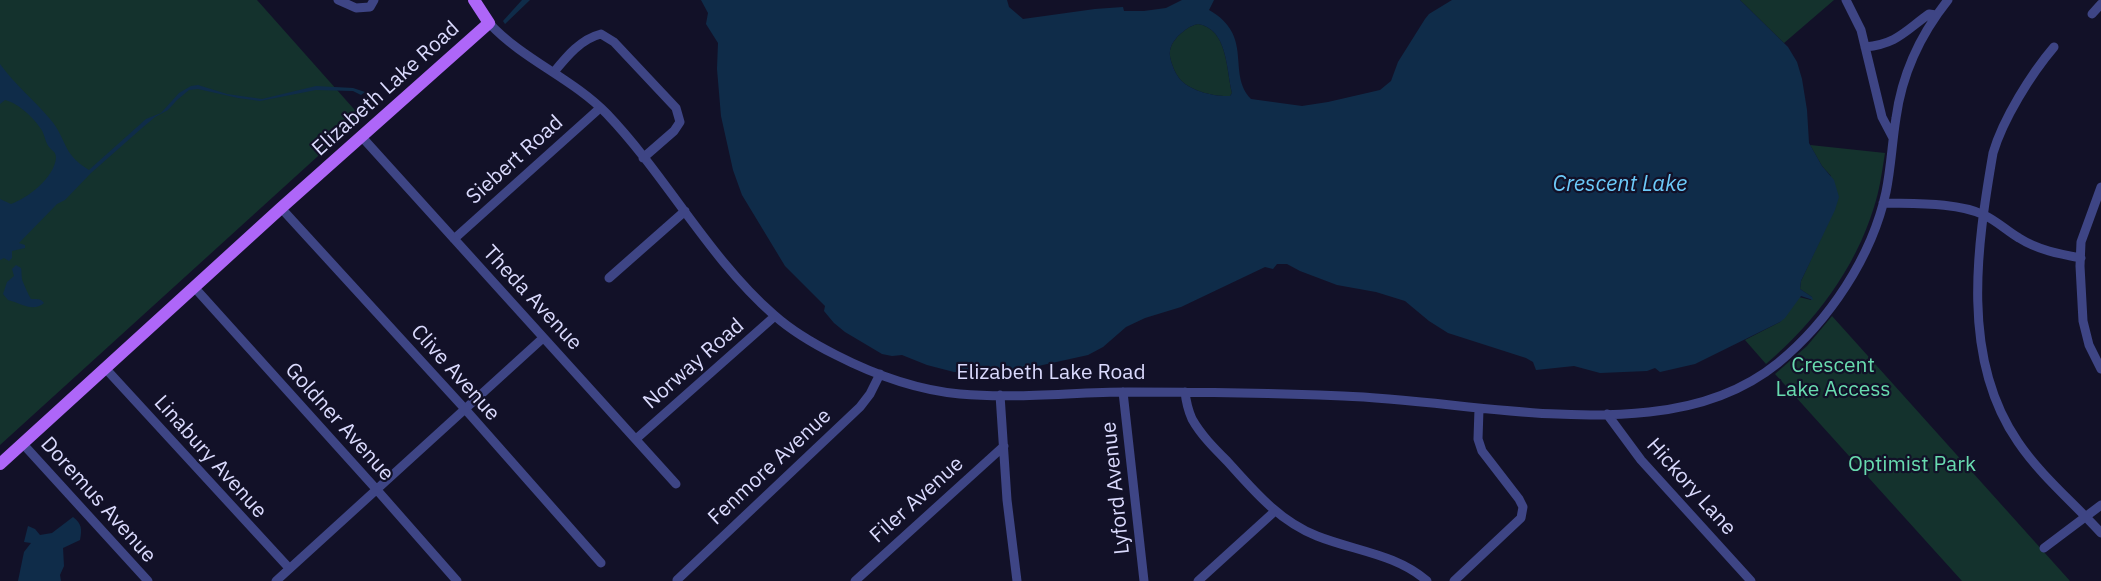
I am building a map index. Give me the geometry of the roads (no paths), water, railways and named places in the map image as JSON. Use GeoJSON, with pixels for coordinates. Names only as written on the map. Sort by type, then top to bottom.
{"type":"FeatureCollection","features":[{"type":"Feature","properties":{"kind":"main road"},"geometry":{"type":"LineString","coordinates":[[474,0],[489,23]]}},
{"type":"Feature","properties":{"kind":"main road","name":"Elizabeth Lake Road"},"geometry":{"type":"LineString","coordinates":[[0,464],[281,208],[489,23]]}},
{"type":"Feature","properties":{"kind":"street"},"geometry":{"type":"LineString","coordinates":[[338,0],[356,9],[370,7],[374,0]]}},
{"type":"Feature","properties":{"kind":"street"},"geometry":{"type":"LineString","coordinates":[[1846,0],[1861,30],[1882,117],[1893,138]]}},
{"type":"Feature","properties":{"kind":"street","name":"Elizabeth Lake Road"},"geometry":{"type":"LineString","coordinates":[[489,23],[513,46],[575,86],[600,108],[741,281],[775,316],[822,347],[880,374],[940,391],[1000,395],[1185,392],[1355,396],[1479,409],[1553,414],[1607,414],[1656,411],[1701,403],[1733,391],[1767,371],[1805,337],[1833,304],[1865,249],[1883,203],[1900,96],[1908,69],[1920,41],[1948,0]]}},
{"type":"Feature","properties":{"kind":"street"},"geometry":{"type":"LineString","coordinates":[[2092,14],[2101,4]]}},
{"type":"Feature","properties":{"kind":"street"},"geometry":{"type":"LineString","coordinates":[[1865,47],[1883,45],[1898,38],[1929,14],[1936,15]]}},
{"type":"Feature","properties":{"kind":"street"},"geometry":{"type":"LineString","coordinates":[[554,72],[570,53],[593,36],[602,34],[614,42],[676,108],[680,122],[674,131],[643,158]]}},
{"type":"Feature","properties":{"kind":"street"},"geometry":{"type":"LineString","coordinates":[[2054,47],[2038,66],[1998,137],[1989,175],[1984,215],[1977,279],[1978,304],[1983,353],[1996,399],[2017,442],[2101,533]]}},
{"type":"Feature","properties":{"kind":"street","name":"Siebert Road"},"geometry":{"type":"LineString","coordinates":[[454,239],[600,108]]}},
{"type":"Feature","properties":{"kind":"street","name":"Theda Avenue"},"geometry":{"type":"LineString","coordinates":[[361,136],[676,484]]}},
{"type":"Feature","properties":{"kind":"street"},"geometry":{"type":"LineString","coordinates":[[2101,187],[2081,242],[2080,258],[2083,321],[2089,345],[2101,369]]}},
{"type":"Feature","properties":{"kind":"street"},"geometry":{"type":"LineString","coordinates":[[1883,203],[1935,205],[1968,210],[1984,215],[2035,246],[2049,252],[2080,258]]}},
{"type":"Feature","properties":{"kind":"street","name":"Clive Avenue"},"geometry":{"type":"LineString","coordinates":[[281,208],[601,563]]}},
{"type":"Feature","properties":{"kind":"street"},"geometry":{"type":"LineString","coordinates":[[609,278],[685,212]]}},
{"type":"Feature","properties":{"kind":"street","name":"Goldner Avenue"},"geometry":{"type":"LineString","coordinates":[[194,287],[457,581]]}},
{"type":"Feature","properties":{"kind":"street","name":"Norway Road"},"geometry":{"type":"LineString","coordinates":[[636,439],[775,316]]}},
{"type":"Feature","properties":{"kind":"street"},"geometry":{"type":"LineString","coordinates":[[276,581],[543,338]]}},
{"type":"Feature","properties":{"kind":"street","name":"Linabury Avenue"},"geometry":{"type":"LineString","coordinates":[[106,369],[289,568]]}},
{"type":"Feature","properties":{"kind":"street","name":"Fenmore Avenue"},"geometry":{"type":"LineString","coordinates":[[677,580],[860,407],[873,390],[880,374]]}},
{"type":"Feature","properties":{"kind":"street","name":"Lyford Avenue"},"geometry":{"type":"LineString","coordinates":[[1124,392],[1144,581]]}},
{"type":"Feature","properties":{"kind":"street"},"geometry":{"type":"LineString","coordinates":[[1185,392],[1190,413],[1199,430],[1275,511],[1290,523],[1310,533],[1401,563],[1427,581]]}},
{"type":"Feature","properties":{"kind":"street"},"geometry":{"type":"LineString","coordinates":[[1000,395],[1007,500],[1017,581]]}},
{"type":"Feature","properties":{"kind":"street"},"geometry":{"type":"LineString","coordinates":[[1454,581],[1513,527],[1521,518],[1523,507],[1482,451],[1478,440],[1479,409]]}},
{"type":"Feature","properties":{"kind":"street","name":"Hickory Lane"},"geometry":{"type":"LineString","coordinates":[[1607,414],[1641,460],[1751,581]]}},
{"type":"Feature","properties":{"kind":"street","name":"Doremus Avenue"},"geometry":{"type":"LineString","coordinates":[[23,444],[148,581]]}},
{"type":"Feature","properties":{"kind":"street","name":"Filer Avenue"},"geometry":{"type":"LineString","coordinates":[[855,581],[1004,446]]}},
{"type":"Feature","properties":{"kind":"street"},"geometry":{"type":"LineString","coordinates":[[2044,548],[2101,505]]}},
{"type":"Feature","properties":{"kind":"street"},"geometry":{"type":"LineString","coordinates":[[1198,581],[1275,511]]}},
{"type":"Feature","properties":{"kind":"water"},"geometry":{"type":"Polygon","coordinates":[[[522,0],[530,0],[505,24],[503,21],[522,0]]]}},
{"type":"Feature","properties":{"kind":"water","name":"Crescent Lake"},"geometry":{"type":"Polygon","coordinates":[[[701,0],[1007,0],[1009,7],[1023,19],[1123,7],[1124,11],[1144,11],[1166,8],[1182,0],[1214,0],[1209,10],[1223,20],[1231,31],[1236,43],[1240,78],[1251,99],[1302,106],[1380,90],[1391,81],[1398,62],[1429,14],[1452,0],[1740,0],[1788,47],[1797,62],[1807,110],[1809,143],[1822,166],[1834,180],[1839,197],[1801,281],[1800,289],[1813,300],[1801,296],[1780,322],[1695,364],[1660,372],[1655,368],[1647,371],[1600,373],[1574,366],[1536,370],[1533,362],[1526,358],[1448,333],[1405,301],[1376,292],[1337,285],[1287,264],[1277,264],[1273,269],[1265,267],[1181,307],[1145,318],[1126,327],[1103,347],[1088,355],[1020,370],[954,372],[902,355],[882,354],[845,332],[824,311],[825,306],[785,266],[742,195],[733,170],[721,116],[717,69],[718,43],[706,24],[708,13],[701,0]],[[1198,24],[1187,28],[1178,36],[1171,47],[1171,61],[1183,83],[1210,94],[1230,96],[1232,93],[1224,51],[1215,34],[1208,27],[1198,24]]]}},
{"type":"Feature","properties":{"kind":"water"},"geometry":{"type":"Polygon","coordinates":[[[0,64],[50,119],[74,158],[89,170],[146,119],[161,113],[179,93],[191,86],[198,85],[227,94],[262,99],[316,86],[353,88],[365,92],[361,95],[353,91],[316,90],[260,101],[198,89],[189,90],[91,173],[65,200],[57,204],[19,243],[25,245],[25,248],[12,251],[12,258],[9,261],[4,258],[0,260],[0,199],[11,204],[32,192],[51,173],[56,158],[55,152],[48,145],[41,129],[30,116],[5,100],[0,104],[0,64]]]}},
{"type":"Feature","properties":{"kind":"water"},"geometry":{"type":"Polygon","coordinates":[[[16,265],[21,268],[22,280],[31,299],[44,303],[40,306],[31,307],[8,300],[3,294],[7,282],[14,276],[12,269],[16,265]]]}},
{"type":"Feature","properties":{"kind":"water"},"geometry":{"type":"Polygon","coordinates":[[[73,517],[81,527],[80,540],[63,548],[64,566],[60,575],[61,581],[18,581],[24,552],[31,543],[24,542],[28,526],[40,535],[52,533],[73,517]]]}},
{"type":"Feature","properties":{"kind":"park label","name":"Crescent Lake Access"},"geometry":{"type":"Point","coordinates":[1833,378]}},
{"type":"Feature","properties":{"kind":"park label","name":"Optimist Park"},"geometry":{"type":"Point","coordinates":[1912,465]}}]}
